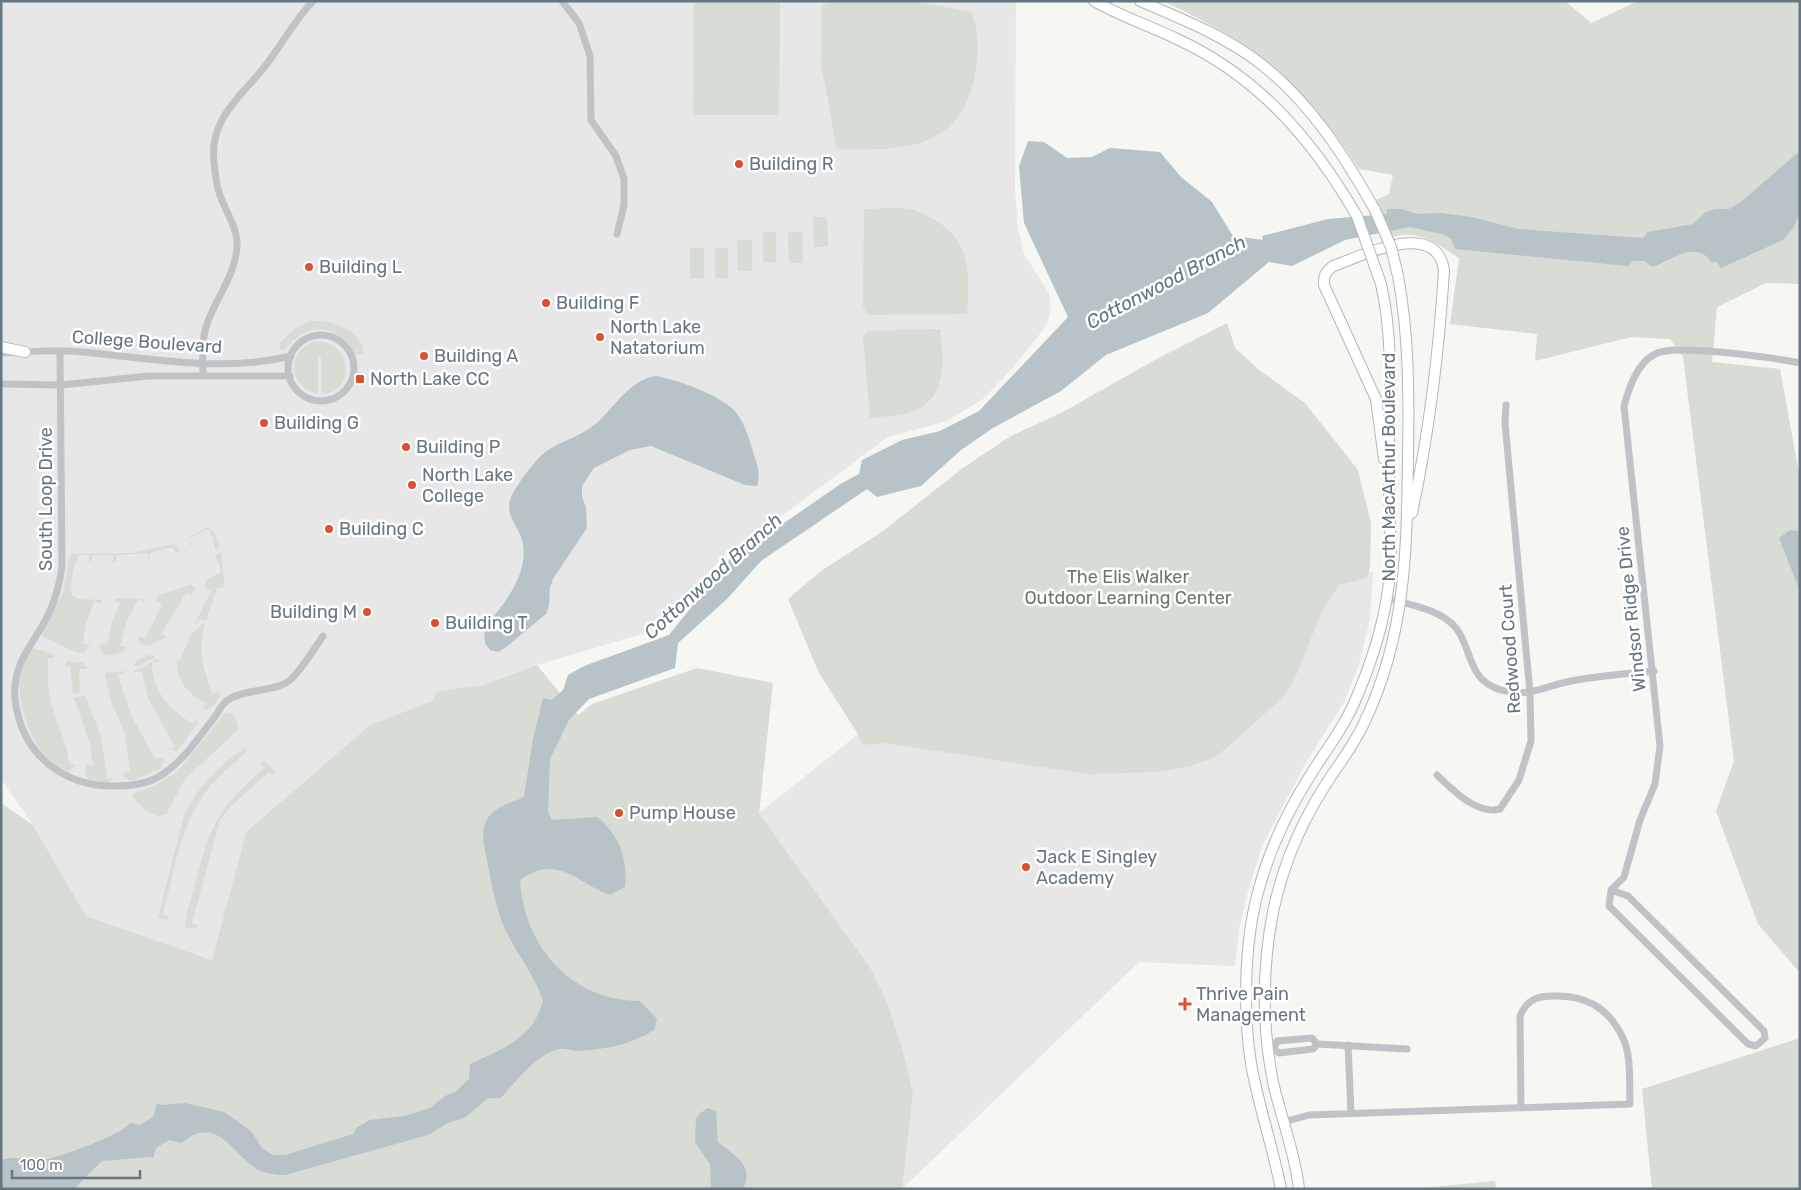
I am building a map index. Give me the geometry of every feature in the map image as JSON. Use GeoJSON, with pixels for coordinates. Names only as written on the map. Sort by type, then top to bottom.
{"type":"FeatureCollection","features":[{"type":"Feature","properties":{"kind":"main road","name":"North MacArthur Boulevard"},"geometry":{"type":"LineString","coordinates":[[1094,1],[1178,39],[1220,62],[1271,101],[1296,128],[1323,163],[1357,216],[1381,284],[1388,312],[1390,339],[1389,488],[1391,569],[1387,598],[1373,654],[1358,695],[1346,720],[1307,781],[1285,821],[1257,896],[1248,974],[1247,1027],[1252,1068],[1281,1189]]}},
{"type":"Feature","properties":{"kind":"main road","name":"North MacArthur Boulevard"},"geometry":{"type":"LineString","coordinates":[[1140,1],[1206,30],[1250,57],[1286,86],[1340,150],[1375,210],[1391,248],[1404,309],[1408,354],[1406,536],[1402,602],[1393,647],[1365,722],[1305,819],[1291,852],[1275,904],[1265,976],[1264,1016],[1299,1189]]}},
{"type":"Feature","properties":{"kind":"main road"},"geometry":{"type":"LineString","coordinates":[[1389,488],[1376,399],[1324,285],[1324,278],[1326,272],[1333,266],[1396,244],[1417,243],[1435,251],[1443,262],[1444,270],[1433,388],[1419,481],[1406,536]]}},
{"type":"Feature","properties":{"kind":"main road"},"geometry":{"type":"LineString","coordinates":[[1,347],[25,352]]}},
{"type":"Feature","properties":{"kind":"main road"},"geometry":{"type":"LineString","coordinates":[[1248,974],[1265,976]]}},
{"type":"Feature","properties":{"kind":"street"},"geometry":{"type":"LineString","coordinates":[[203,376],[203,340],[207,323],[229,277],[237,246],[232,220],[219,192],[214,160],[215,140],[230,104],[265,66],[294,24],[313,1]]}},
{"type":"Feature","properties":{"kind":"street"},"geometry":{"type":"LineString","coordinates":[[562,1],[579,23],[590,56],[591,120],[616,156],[624,179],[624,205],[617,234]]}},
{"type":"Feature","properties":{"kind":"street"},"geometry":{"type":"LineString","coordinates":[[316,336],[327,336],[337,339],[346,346],[352,355],[354,366],[349,386],[342,394],[327,400],[316,400],[302,394],[294,386],[290,376],[291,356],[297,346],[305,340],[316,336]]}},
{"type":"Feature","properties":{"kind":"street","name":"Windsor Ridge Drive"},"geometry":{"type":"LineString","coordinates":[[1611,890],[1624,878],[1640,820],[1655,784],[1660,746],[1654,672],[1624,406],[1628,390],[1640,368],[1655,354],[1684,350],[1800,363]]}},
{"type":"Feature","properties":{"kind":"street","name":"South Loop Drive"},"geometry":{"type":"LineString","coordinates":[[60,352],[62,566],[60,583],[49,614],[23,655],[16,675],[15,698],[19,719],[28,738],[40,755],[58,772],[80,782],[101,786],[132,785],[162,775],[182,760],[228,699],[289,682],[323,636]]}},
{"type":"Feature","properties":{"kind":"street","name":"College Boulevard"},"geometry":{"type":"LineString","coordinates":[[1,353],[80,352],[203,364],[270,361],[291,356]]}},
{"type":"Feature","properties":{"kind":"street","name":"College Boulevard"},"geometry":{"type":"LineString","coordinates":[[1,384],[61,385],[148,376],[290,376]]}},
{"type":"Feature","properties":{"kind":"street","name":"Redwood Court"},"geometry":{"type":"LineString","coordinates":[[1437,775],[1452,790],[1477,806],[1490,811],[1500,809],[1519,780],[1531,741],[1530,693],[1505,422],[1506,405]]}},
{"type":"Feature","properties":{"kind":"street"},"geometry":{"type":"LineString","coordinates":[[1387,598],[1440,615],[1449,622],[1458,630],[1468,656],[1480,678],[1498,690],[1530,693],[1570,681],[1654,672]]}},
{"type":"Feature","properties":{"kind":"street"},"geometry":{"type":"LineString","coordinates":[[1611,890],[1628,896],[1764,1031],[1765,1038],[1762,1042],[1756,1046],[1748,1044],[1609,906],[1611,890]]}},
{"type":"Feature","properties":{"kind":"street"},"geometry":{"type":"LineString","coordinates":[[1284,1122],[1309,1115],[1351,1113],[1521,1108],[1630,1104],[1627,1055],[1622,1036],[1605,1014],[1593,1004],[1581,997],[1569,996],[1535,998],[1525,1004],[1520,1016],[1521,1108]]}},
{"type":"Feature","properties":{"kind":"street"},"geometry":{"type":"LineString","coordinates":[[1317,1044],[1313,1049],[1279,1053],[1271,1049],[1277,1041],[1312,1038],[1317,1044],[1407,1049]]}},
{"type":"Feature","properties":{"kind":"street"},"geometry":{"type":"LineString","coordinates":[[1348,1045],[1351,1113]]}},
{"type":"Feature","properties":{"kind":"shaded area","name":"North Lake College"},"geometry":{"type":"Polygon","coordinates":[[[1016,1],[1015,189],[1018,229],[1024,254],[1049,293],[1051,312],[1046,326],[1011,370],[983,399],[947,421],[888,437],[765,528],[729,551],[703,578],[681,609],[662,628],[537,665],[483,685],[438,691],[432,701],[370,725],[246,832],[212,960],[86,916],[33,825],[1,779],[1,2],[1016,1]]]}},
{"type":"Feature","properties":{"kind":"shaded area","name":"Jack E Singley Academy"},"geometry":{"type":"Polygon","coordinates":[[[1330,564],[1373,572],[1370,619],[1359,665],[1343,704],[1305,764],[1262,846],[1248,891],[1239,930],[1235,966],[1139,962],[902,1189],[913,1093],[903,1051],[888,1004],[871,969],[759,813],[858,734],[1330,564]]]}},
{"type":"Feature","properties":{"kind":"green space"},"geometry":{"type":"Polygon","coordinates":[[[694,1],[780,1],[779,115],[693,115],[694,1]]]}},
{"type":"Feature","properties":{"kind":"green space"},"geometry":{"type":"Polygon","coordinates":[[[828,1],[913,1],[971,12],[977,37],[976,70],[966,103],[954,121],[939,134],[922,142],[902,147],[837,149],[821,64],[822,7],[828,1]]]}},
{"type":"Feature","properties":{"kind":"green space"},"geometry":{"type":"Polygon","coordinates":[[[1162,1],[1565,1],[1591,23],[1638,1],[1800,1],[1800,284],[1766,283],[1717,307],[1712,362],[1780,369],[1800,479],[1800,973],[1758,924],[1716,811],[1734,761],[1683,357],[1670,339],[1631,337],[1535,361],[1537,334],[1450,324],[1459,258],[1436,243],[1420,236],[1402,235],[1392,237],[1376,200],[1389,194],[1393,175],[1359,169],[1319,114],[1274,69],[1222,32],[1162,1]]]}},
{"type":"Feature","properties":{"kind":"green space"},"geometry":{"type":"Polygon","coordinates":[[[899,208],[918,211],[944,226],[954,236],[965,258],[968,285],[967,314],[868,315],[863,307],[864,209],[899,208]]]}},
{"type":"Feature","properties":{"kind":"green space"},"geometry":{"type":"Polygon","coordinates":[[[813,217],[827,217],[828,247],[814,247],[813,217]]]}},
{"type":"Feature","properties":{"kind":"green space"},"geometry":{"type":"Polygon","coordinates":[[[763,232],[776,232],[776,262],[763,262],[763,232]]]}},
{"type":"Feature","properties":{"kind":"green space"},"geometry":{"type":"Polygon","coordinates":[[[802,232],[803,263],[789,263],[788,233],[802,232]]]}},
{"type":"Feature","properties":{"kind":"green space"},"geometry":{"type":"Polygon","coordinates":[[[737,240],[752,240],[752,271],[738,271],[737,240]]]}},
{"type":"Feature","properties":{"kind":"green space"},"geometry":{"type":"Polygon","coordinates":[[[690,248],[704,248],[704,278],[690,278],[690,248]]]}},
{"type":"Feature","properties":{"kind":"green space"},"geometry":{"type":"Polygon","coordinates":[[[715,248],[728,248],[728,278],[715,278],[715,248]]]}},
{"type":"Feature","properties":{"kind":"green space"},"geometry":{"type":"Polygon","coordinates":[[[310,321],[336,324],[352,332],[362,346],[363,354],[357,355],[340,336],[322,329],[312,330],[303,334],[284,351],[280,349],[279,344],[294,329],[310,321]]]}},
{"type":"Feature","properties":{"kind":"green space","name":"The Elis Walker Outdoor Learning Center"},"geometry":{"type":"Polygon","coordinates":[[[1227,323],[1235,348],[1258,369],[1305,403],[1358,470],[1371,523],[1370,567],[1367,578],[1339,585],[1322,611],[1293,683],[1282,698],[1215,757],[1194,765],[1158,772],[1087,774],[883,743],[862,745],[858,734],[819,673],[788,599],[821,571],[883,531],[963,468],[1011,436],[1063,412],[1153,361],[1227,323]]]}},
{"type":"Feature","properties":{"kind":"green space"},"geometry":{"type":"Polygon","coordinates":[[[940,329],[942,352],[941,376],[933,397],[925,405],[908,413],[870,418],[863,336],[868,331],[940,329]]]}},
{"type":"Feature","properties":{"kind":"green space"},"geometry":{"type":"Polygon","coordinates":[[[314,341],[327,343],[337,349],[343,357],[346,367],[345,377],[340,386],[333,392],[322,394],[321,357],[318,358],[318,394],[306,390],[295,376],[294,364],[297,355],[304,347],[314,341]]]}},
{"type":"Feature","properties":{"kind":"green space"},"geometry":{"type":"Polygon","coordinates":[[[208,527],[214,532],[220,547],[215,550],[213,538],[208,529],[189,538],[208,527]]]}},
{"type":"Feature","properties":{"kind":"green space"},"geometry":{"type":"Polygon","coordinates":[[[174,544],[180,551],[175,552],[172,547],[150,553],[149,560],[147,553],[117,555],[116,562],[113,562],[113,555],[92,555],[92,561],[89,562],[89,555],[78,555],[70,588],[72,595],[78,599],[102,600],[101,603],[94,601],[86,624],[83,644],[90,645],[84,653],[78,653],[43,637],[42,630],[64,591],[69,558],[72,554],[133,553],[174,544]]]}},
{"type":"Feature","properties":{"kind":"green space"},"geometry":{"type":"Polygon","coordinates":[[[221,551],[225,587],[217,588],[206,621],[200,619],[193,627],[211,591],[205,588],[206,580],[220,573],[221,570],[215,556],[221,551]]]}},
{"type":"Feature","properties":{"kind":"green space"},"geometry":{"type":"Polygon","coordinates":[[[191,585],[195,588],[192,595],[186,593],[161,634],[167,637],[147,646],[141,644],[138,637],[145,639],[162,605],[156,601],[159,595],[191,585]]]}},
{"type":"Feature","properties":{"kind":"green space"},"geometry":{"type":"Polygon","coordinates":[[[118,598],[145,599],[144,602],[138,599],[126,623],[120,646],[126,647],[124,652],[106,656],[100,651],[100,644],[107,645],[112,622],[120,603],[114,600],[118,598]]]}},
{"type":"Feature","properties":{"kind":"green space"},"geometry":{"type":"Polygon","coordinates":[[[202,624],[205,625],[202,659],[206,677],[212,694],[220,691],[216,702],[206,710],[203,708],[205,703],[184,686],[177,668],[177,660],[180,660],[191,635],[202,624]]]}},
{"type":"Feature","properties":{"kind":"green space"},"geometry":{"type":"Polygon","coordinates":[[[33,648],[54,654],[54,658],[48,658],[49,691],[53,710],[67,749],[69,763],[76,765],[69,771],[55,764],[42,752],[24,716],[20,696],[20,677],[24,660],[33,648]]]}},
{"type":"Feature","properties":{"kind":"green space"},"geometry":{"type":"Polygon","coordinates":[[[149,655],[156,656],[140,666],[134,666],[137,660],[149,655]]]}},
{"type":"Feature","properties":{"kind":"green space"},"geometry":{"type":"Polygon","coordinates":[[[159,659],[159,662],[152,662],[155,682],[159,690],[176,712],[193,724],[196,720],[198,722],[177,752],[171,749],[175,747],[148,698],[142,672],[134,672],[134,670],[152,661],[159,659]]]}},
{"type":"Feature","properties":{"kind":"green space"},"geometry":{"type":"Polygon","coordinates":[[[67,661],[83,663],[89,669],[79,669],[80,692],[73,694],[70,666],[64,666],[67,661]]]}},
{"type":"Feature","properties":{"kind":"green space"},"geometry":{"type":"Polygon","coordinates":[[[537,665],[578,715],[592,704],[697,668],[773,683],[759,813],[871,969],[888,1004],[903,1051],[913,1093],[902,1189],[1,1189],[1,803],[33,825],[86,916],[212,960],[246,832],[370,725],[432,701],[438,691],[483,685],[537,665]]]}},
{"type":"Feature","properties":{"kind":"green space"},"geometry":{"type":"Polygon","coordinates":[[[124,671],[125,673],[118,675],[130,713],[155,759],[162,757],[164,760],[160,769],[131,781],[124,776],[124,773],[130,772],[125,733],[111,701],[105,673],[124,671]]]}},
{"type":"Feature","properties":{"kind":"green space"},"geometry":{"type":"Polygon","coordinates":[[[85,695],[101,737],[107,778],[114,778],[108,783],[90,781],[85,775],[86,765],[93,765],[90,744],[74,698],[85,695]]]}},
{"type":"Feature","properties":{"kind":"green space"},"geometry":{"type":"Polygon","coordinates":[[[226,712],[233,715],[238,724],[238,730],[185,779],[166,814],[158,816],[145,810],[132,796],[134,793],[154,786],[177,772],[226,712]]]}},
{"type":"Feature","properties":{"kind":"green space"},"geometry":{"type":"Polygon","coordinates":[[[245,747],[247,751],[215,780],[197,805],[179,850],[163,914],[170,917],[166,920],[158,917],[184,815],[189,805],[202,786],[245,747]]]}},
{"type":"Feature","properties":{"kind":"green space"},"geometry":{"type":"Polygon","coordinates":[[[265,761],[274,771],[275,776],[269,772],[231,806],[220,820],[192,923],[199,926],[193,929],[185,927],[187,911],[211,833],[226,807],[248,782],[264,768],[260,762],[265,761]]]}},
{"type":"Feature","properties":{"kind":"green space"},"geometry":{"type":"Polygon","coordinates":[[[1800,1038],[1800,1189],[1652,1189],[1642,1089],[1800,1038]]]}},
{"type":"Feature","properties":{"kind":"green space"},"geometry":{"type":"Polygon","coordinates":[[[1495,1181],[1496,1189],[1423,1189],[1423,1188],[1495,1181]]]}},
{"type":"Feature","properties":{"kind":"water","name":"Cottonwood Branch"},"geometry":{"type":"Polygon","coordinates":[[[1028,141],[1044,142],[1067,158],[1092,157],[1110,148],[1160,152],[1181,177],[1212,202],[1233,236],[1263,240],[1262,236],[1328,219],[1387,214],[1387,209],[1402,209],[1417,214],[1440,213],[1472,217],[1518,229],[1643,238],[1648,232],[1693,224],[1706,212],[1715,209],[1729,209],[1742,201],[1800,151],[1800,211],[1794,227],[1783,240],[1721,268],[1717,262],[1711,262],[1699,252],[1684,253],[1655,266],[1650,266],[1645,261],[1633,261],[1628,266],[1455,249],[1451,239],[1442,234],[1409,227],[1345,240],[1292,266],[1269,262],[1208,313],[1106,355],[1061,391],[993,428],[961,450],[921,486],[877,497],[867,489],[761,561],[727,599],[678,643],[675,668],[589,699],[569,720],[550,759],[548,812],[552,820],[597,817],[605,824],[616,839],[623,857],[626,877],[625,887],[610,895],[566,873],[545,869],[533,872],[520,880],[523,904],[531,927],[542,947],[556,965],[573,980],[593,991],[615,999],[640,1001],[657,1019],[654,1030],[627,1043],[598,1049],[578,1051],[561,1049],[551,1052],[527,1069],[501,1098],[488,1098],[466,1117],[448,1123],[428,1135],[285,1175],[270,1174],[258,1170],[222,1138],[204,1132],[194,1135],[182,1143],[169,1140],[156,1148],[153,1159],[151,1157],[102,1161],[74,1189],[1,1189],[2,1160],[15,1158],[37,1161],[71,1152],[114,1134],[130,1123],[140,1125],[153,1117],[157,1103],[162,1105],[185,1103],[224,1112],[252,1132],[262,1148],[273,1155],[285,1155],[353,1134],[356,1128],[370,1120],[405,1116],[430,1108],[445,1096],[455,1092],[469,1079],[470,1064],[505,1047],[524,1034],[532,1025],[543,1001],[528,968],[509,937],[501,918],[491,880],[483,831],[484,825],[493,812],[524,797],[533,739],[543,698],[552,700],[563,690],[568,675],[584,666],[669,635],[733,555],[755,543],[842,483],[859,474],[862,460],[902,440],[940,431],[979,411],[1068,317],[1024,223],[1019,166],[1028,141]]]}},
{"type":"Feature","properties":{"kind":"water"},"geometry":{"type":"Polygon","coordinates":[[[656,376],[697,388],[718,398],[734,410],[746,430],[756,461],[759,473],[757,486],[745,485],[651,446],[630,450],[594,468],[582,486],[587,528],[553,579],[546,614],[505,648],[498,652],[490,650],[485,643],[484,628],[512,590],[522,568],[524,556],[523,544],[509,509],[509,502],[515,490],[544,453],[592,427],[631,388],[647,378],[656,376]]]}},
{"type":"Feature","properties":{"kind":"water"},"geometry":{"type":"Polygon","coordinates":[[[1790,530],[1800,531],[1800,591],[1779,538],[1790,530]]]}},
{"type":"Feature","properties":{"kind":"water"},"geometry":{"type":"Polygon","coordinates":[[[708,1108],[716,1111],[718,1142],[736,1156],[745,1167],[746,1180],[743,1189],[711,1189],[710,1164],[695,1142],[696,1119],[699,1114],[708,1108]]]}},
{"type":"Feature","properties":{"kind":"place","name":"Building R"},"geometry":{"type":"Point","coordinates":[739,164]}},
{"type":"Feature","properties":{"kind":"place","name":"Building L"},"geometry":{"type":"Point","coordinates":[309,267]}},
{"type":"Feature","properties":{"kind":"place","name":"Building F"},"geometry":{"type":"Point","coordinates":[546,303]}},
{"type":"Feature","properties":{"kind":"place","name":"North Lake Natatorium"},"geometry":{"type":"Point","coordinates":[600,337]}},
{"type":"Feature","properties":{"kind":"place","name":"Building A"},"geometry":{"type":"Point","coordinates":[424,356]}},
{"type":"Feature","properties":{"kind":"place","name":"North Lake CC"},"geometry":{"type":"Point","coordinates":[360,379]}},
{"type":"Feature","properties":{"kind":"place","name":"Building G"},"geometry":{"type":"Point","coordinates":[264,423]}},
{"type":"Feature","properties":{"kind":"place","name":"Building P"},"geometry":{"type":"Point","coordinates":[406,447]}},
{"type":"Feature","properties":{"kind":"place","name":"North Lake College"},"geometry":{"type":"Point","coordinates":[412,485]}},
{"type":"Feature","properties":{"kind":"place","name":"Building C"},"geometry":{"type":"Point","coordinates":[329,529]}},
{"type":"Feature","properties":{"kind":"place","name":"Building M"},"geometry":{"type":"Point","coordinates":[367,612]}},
{"type":"Feature","properties":{"kind":"place","name":"Building T"},"geometry":{"type":"Point","coordinates":[435,623]}},
{"type":"Feature","properties":{"kind":"place","name":"Pump House"},"geometry":{"type":"Point","coordinates":[619,813]}},
{"type":"Feature","properties":{"kind":"place","name":"Jack E Singley Academy"},"geometry":{"type":"Point","coordinates":[1026,867]}},
{"type":"Feature","properties":{"kind":"place","name":"Thrive Pain Management"},"geometry":{"type":"Point","coordinates":[1185,1004]}}]}
